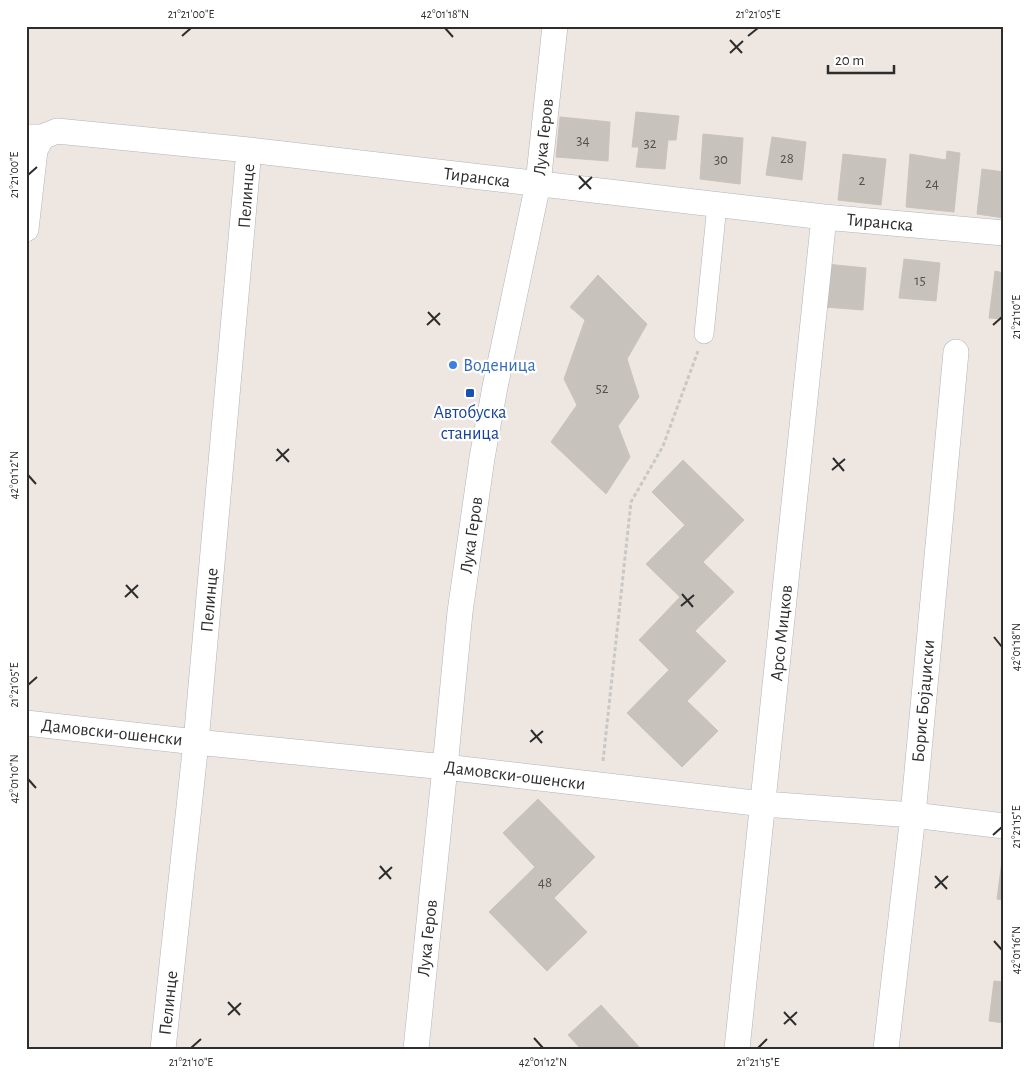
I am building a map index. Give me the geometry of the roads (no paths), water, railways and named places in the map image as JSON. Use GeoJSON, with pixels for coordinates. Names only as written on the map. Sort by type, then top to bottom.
{"type":"FeatureCollection","features":[{"type":"Feature","properties":{"kind":"street","name":"Лука Геров"},"geometry":{"type":"LineString","coordinates":[[416,1049],[460,612],[482,458],[538,184],[555,26]]}},
{"type":"Feature","properties":{"kind":"street","name":"Тиранска"},"geometry":{"type":"LineString","coordinates":[[34,137],[57,131],[249,150],[824,217],[1004,234]]}},
{"type":"Feature","properties":{"kind":"street"},"geometry":{"type":"LineString","coordinates":[[26,230],[34,137]]}},
{"type":"Feature","properties":{"kind":"street","name":"Пелинце"},"geometry":{"type":"LineString","coordinates":[[163,1049],[196,742],[249,150]]}},
{"type":"Feature","properties":{"kind":"street"},"geometry":{"type":"LineString","coordinates":[[704,334],[718,205]]}},
{"type":"Feature","properties":{"kind":"street","name":"Арсо Мицков"},"geometry":{"type":"LineString","coordinates":[[737,1049],[824,217]]}},
{"type":"Feature","properties":{"kind":"street","name":"Борис Бојаџиски"},"geometry":{"type":"LineString","coordinates":[[886,1049],[913,815],[956,352]]}},
{"type":"Feature","properties":{"kind":"street","name":"Дамовски-ошенски"},"geometry":{"type":"LineString","coordinates":[[26,723],[196,742],[446,766],[764,804],[913,815],[1004,826]]}},
{"type":"Feature","properties":{"kind":"place","name":"Воденица"},"geometry":{"type":"Point","coordinates":[453,365]}},
{"type":"Feature","properties":{"kind":"place","name":"Автобуска станица"},"geometry":{"type":"Point","coordinates":[470,393]}}]}
